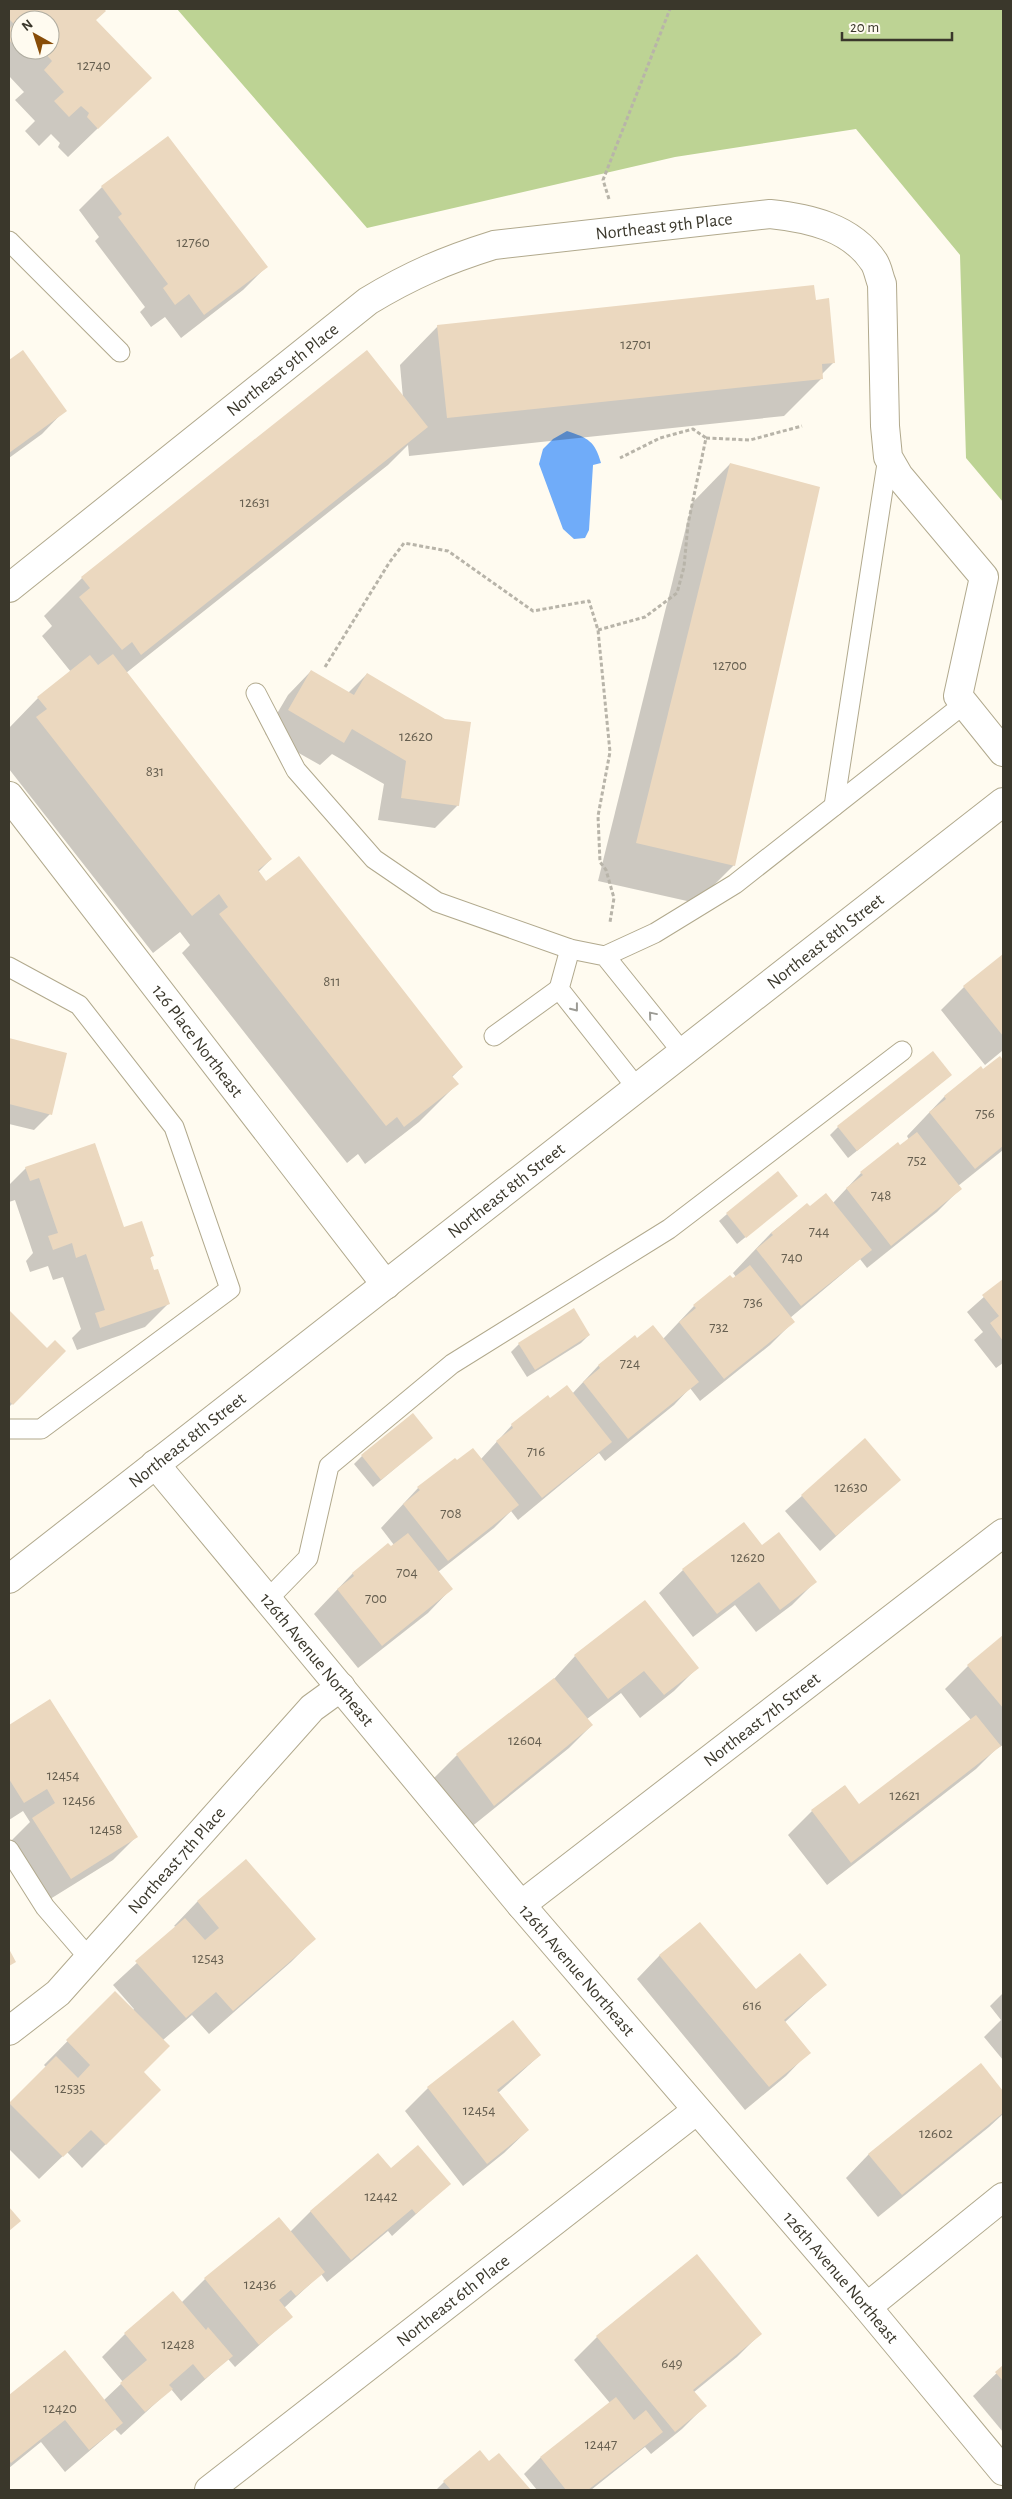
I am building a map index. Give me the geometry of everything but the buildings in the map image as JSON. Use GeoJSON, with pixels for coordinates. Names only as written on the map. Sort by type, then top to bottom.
{"type":"FeatureCollection","features":[{"type":"Feature","properties":{"kind":"street","name":"Northeast 9th Place"},"geometry":{"type":"LineString","coordinates":[[9,588],[368,301],[410,276],[452,258],[494,245],[770,214],[806,218],[836,230],[859,246],[874,262],[882,284],[885,426],[888,457],[899,476],[984,577],[958,696],[964,704]]}},
{"type":"Feature","properties":{"kind":"street"},"geometry":{"type":"LineString","coordinates":[[964,704],[1003,752]]}},
{"type":"Feature","properties":{"kind":"street","name":"126 Place Northeast"},"geometry":{"type":"LineString","coordinates":[[9,796],[386,1285]]}},
{"type":"Feature","properties":{"kind":"street","name":"Northeast 8th Street"},"geometry":{"type":"LineString","coordinates":[[9,1579],[1003,802]]}},
{"type":"Feature","properties":{"kind":"street","name":"126th Avenue Northeast"},"geometry":{"type":"LineString","coordinates":[[155,1464],[520,1905],[867,2307],[1003,2471]]}},
{"type":"Feature","properties":{"kind":"street","name":"Northeast 7th Street"},"geometry":{"type":"LineString","coordinates":[[520,1905],[1003,1533]]}},
{"type":"Feature","properties":{"kind":"street","name":"Northeast 7th Place"},"geometry":{"type":"LineString","coordinates":[[9,2031],[58,1993],[312,1708],[341,1687]]}},
{"type":"Feature","properties":{"kind":"street","name":"Northeast 6th Place"},"geometry":{"type":"LineString","coordinates":[[209,2490],[697,2110]]}},
{"type":"Feature","properties":{"kind":"street"},"geometry":{"type":"LineString","coordinates":[[867,2307],[1003,2197]]}},
{"type":"Feature","properties":{"kind":"lane"},"geometry":{"type":"LineString","coordinates":[[9,242],[120,352]]}},
{"type":"Feature","properties":{"kind":"lane"},"geometry":{"type":"LineString","coordinates":[[834,806],[888,457]]}},
{"type":"Feature","properties":{"kind":"lane"},"geometry":{"type":"LineString","coordinates":[[256,693],[296,770],[374,859],[437,902],[570,949],[605,956],[655,934],[735,884],[964,704]]}},
{"type":"Feature","properties":{"kind":"lane"},"geometry":{"type":"LineString","coordinates":[[494,1036],[559,989],[570,949]]}},
{"type":"Feature","properties":{"kind":"lane"},"geometry":{"type":"LineString","coordinates":[[605,956],[683,1053]]}},
{"type":"Feature","properties":{"kind":"lane"},"geometry":{"type":"LineString","coordinates":[[9,967],[79,1005],[174,1127],[230,1289],[41,1429],[9,1429]]}},
{"type":"Feature","properties":{"kind":"lane"},"geometry":{"type":"LineString","coordinates":[[559,989],[637,1088]]}},
{"type":"Feature","properties":{"kind":"lane"},"geometry":{"type":"LineString","coordinates":[[268,1599],[308,1558],[329,1466],[452,1364],[669,1229],[902,1051]]}},
{"type":"Feature","properties":{"kind":"lane"},"geometry":{"type":"LineString","coordinates":[[9,1850],[45,1907],[89,1958]]}},
{"type":"Feature","properties":{"kind":"path"},"geometry":{"type":"LineString","coordinates":[[618,231],[603,180],[670,9]]}},
{"type":"Feature","properties":{"kind":"path"},"geometry":{"type":"LineString","coordinates":[[620,458],[660,438],[693,429],[706,438],[750,440],[802,426]]}},
{"type":"Feature","properties":{"kind":"path"},"geometry":{"type":"LineString","coordinates":[[598,630],[645,617],[677,593],[684,567],[688,524],[706,438]]}},
{"type":"Feature","properties":{"kind":"path"},"geometry":{"type":"LineString","coordinates":[[325,667],[389,563],[404,543],[448,551],[533,611],[589,601],[598,630],[610,752],[598,816],[600,862],[606,870],[614,898],[605,956]]}},
{"type":"Feature","properties":{"kind":"green space"},"geometry":{"type":"Polygon","coordinates":[[[177,9],[1003,9],[1003,502],[966,458],[960,255],[856,129],[675,157],[367,228],[177,9]]]}},
{"type":"Feature","properties":{"kind":"water"},"geometry":{"type":"Polygon","coordinates":[[[567,431],[590,441],[601,463],[593,465],[589,530],[585,538],[574,539],[563,529],[539,464],[543,449],[553,439],[567,431]]]}}]}
